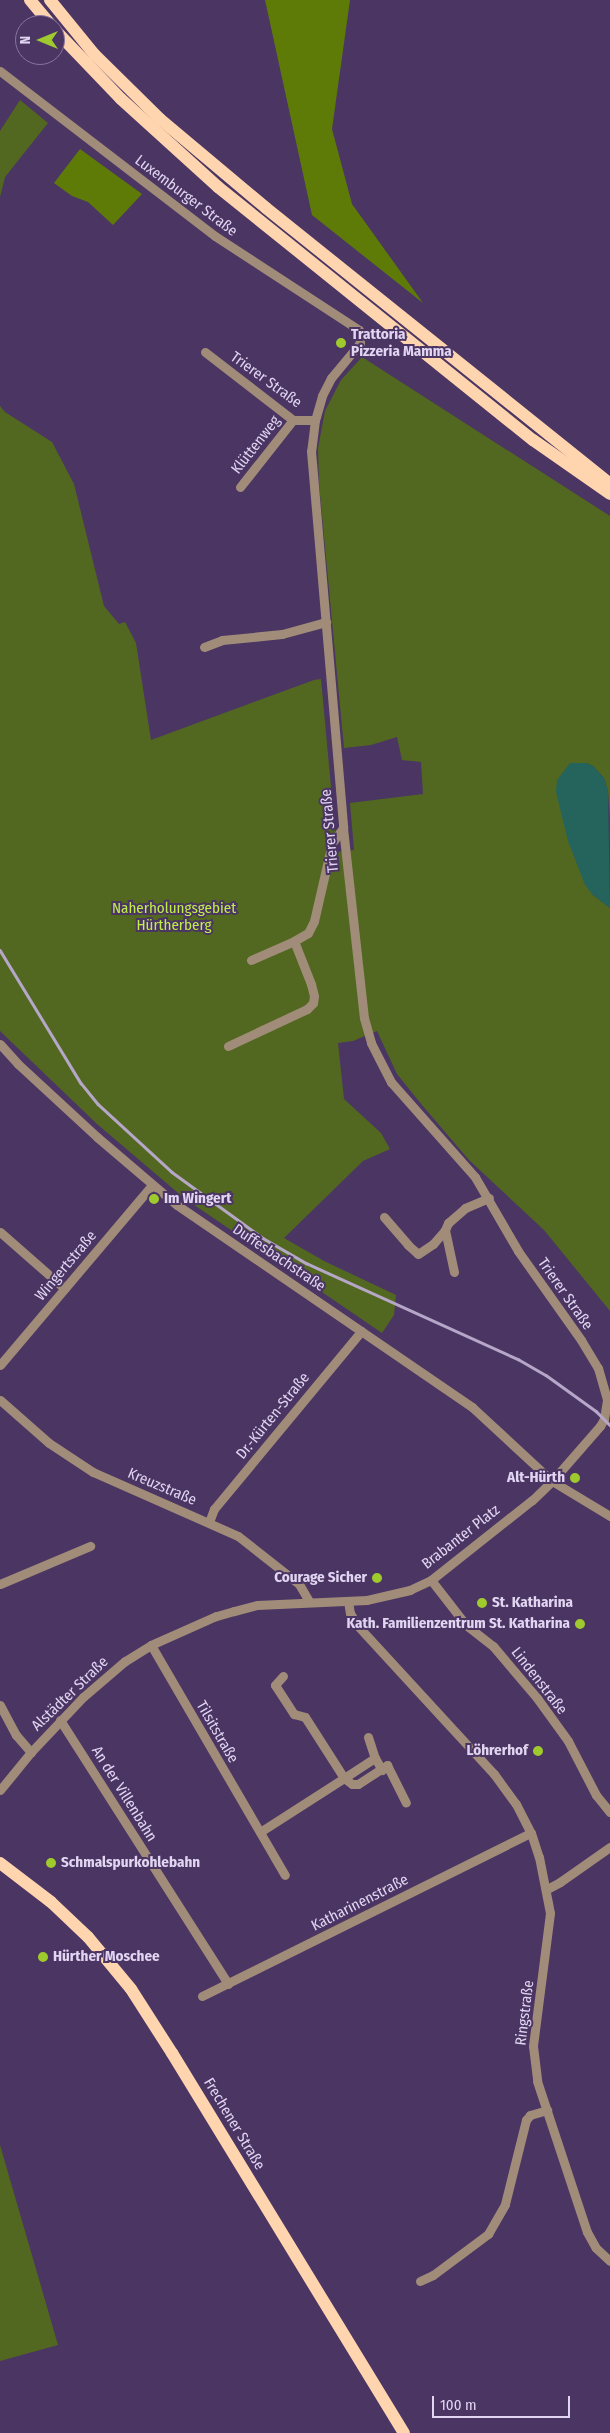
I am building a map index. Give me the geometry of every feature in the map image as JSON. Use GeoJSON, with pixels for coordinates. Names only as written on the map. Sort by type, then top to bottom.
{"type":"FeatureCollection","features":[{"type":"Feature","properties":{"kind":"main road"},"geometry":{"type":"LineString","coordinates":[[30,0],[43,15]]}},
{"type":"Feature","properties":{"kind":"main road"},"geometry":{"type":"LineString","coordinates":[[50,0],[94,54],[160,119],[274,214],[610,484]]}},
{"type":"Feature","properties":{"kind":"main road"},"geometry":{"type":"LineString","coordinates":[[65,41],[100,78],[218,187],[533,440],[610,494]]}},
{"type":"Feature","properties":{"kind":"main road","name":"Frechener Straße"},"geometry":{"type":"LineString","coordinates":[[0,1863],[51,1902],[94,1944],[131,1989],[404,2433]]}},
{"type":"Feature","properties":{"kind":"street","name":"Luxemburger Straße"},"geometry":{"type":"LineString","coordinates":[[0,71],[215,236],[352,325],[359,330],[361,335]]}},
{"type":"Feature","properties":{"kind":"street","name":"Trierer Straße"},"geometry":{"type":"LineString","coordinates":[[361,335],[360,342],[331,378],[322,396],[315,420],[311,451],[343,828],[364,1018],[371,1043],[391,1082],[475,1177],[489,1198],[518,1251],[581,1340],[598,1368],[606,1389],[608,1410],[594,1434],[552,1481]]}},
{"type":"Feature","properties":{"kind":"street","name":"Trierer Straße"},"geometry":{"type":"LineString","coordinates":[[205,352],[292,420],[315,420]]}},
{"type":"Feature","properties":{"kind":"street","name":"Klüttenweg"},"geometry":{"type":"LineString","coordinates":[[240,488],[292,420]]}},
{"type":"Feature","properties":{"kind":"street"},"geometry":{"type":"LineString","coordinates":[[204,647],[222,640],[282,634],[326,622]]}},
{"type":"Feature","properties":{"kind":"street"},"geometry":{"type":"LineString","coordinates":[[251,960],[294,941],[308,932],[314,921],[332,843],[343,828]]}},
{"type":"Feature","properties":{"kind":"street"},"geometry":{"type":"LineString","coordinates":[[228,1046],[307,1009],[313,1004],[314,996],[311,984],[294,941]]}},
{"type":"Feature","properties":{"kind":"street","name":"Duffesbachstraße"},"geometry":{"type":"LineString","coordinates":[[0,1044],[18,1064],[152,1185],[472,1406],[552,1481],[610,1516]]}},
{"type":"Feature","properties":{"kind":"street","name":"Wingertstraße"},"geometry":{"type":"LineString","coordinates":[[0,1365],[152,1185]]}},
{"type":"Feature","properties":{"kind":"street"},"geometry":{"type":"LineString","coordinates":[[384,1217],[418,1254],[433,1244],[445,1230],[448,1223],[465,1208],[489,1198]]}},
{"type":"Feature","properties":{"kind":"street"},"geometry":{"type":"LineString","coordinates":[[445,1230],[454,1272]]}},
{"type":"Feature","properties":{"kind":"street"},"geometry":{"type":"LineString","coordinates":[[0,1232],[65,1288]]}},
{"type":"Feature","properties":{"kind":"street","name":"Dr.-Kürten-Straße"},"geometry":{"type":"LineString","coordinates":[[208,1522],[214,1509],[361,1331]]}},
{"type":"Feature","properties":{"kind":"street","name":"Kreuzstraße"},"geometry":{"type":"LineString","coordinates":[[0,1400],[49,1443],[93,1472],[238,1536],[299,1584],[309,1602]]}},
{"type":"Feature","properties":{"kind":"street","name":"Brabanter Platz"},"geometry":{"type":"LineString","coordinates":[[348,1601],[389,1596],[430,1580],[532,1500],[552,1481]]}},
{"type":"Feature","properties":{"kind":"street"},"geometry":{"type":"LineString","coordinates":[[0,1584],[90,1546]]}},
{"type":"Feature","properties":{"kind":"street","name":"Lindenstraße"},"geometry":{"type":"LineString","coordinates":[[430,1580],[466,1625],[493,1646],[538,1698],[568,1741],[596,1795],[610,1812]]}},
{"type":"Feature","properties":{"kind":"street","name":"Alstädter Straße"},"geometry":{"type":"LineString","coordinates":[[0,1790],[60,1720],[106,1675],[150,1645],[216,1616],[234,1611],[257,1606],[348,1601]]}},
{"type":"Feature","properties":{"kind":"street","name":"Ringstraße"},"geometry":{"type":"LineString","coordinates":[[348,1601],[350,1613],[357,1625],[494,1774],[516,1804],[531,1833],[547,1889],[550,1925],[534,2046],[537,2080],[591,2240],[610,2261]]}},
{"type":"Feature","properties":{"kind":"street","name":"Tilsitstraße"},"geometry":{"type":"LineString","coordinates":[[150,1645],[286,1874]]}},
{"type":"Feature","properties":{"kind":"street"},"geometry":{"type":"LineString","coordinates":[[283,1676],[275,1685],[294,1714],[305,1717],[344,1778],[352,1784],[358,1784],[387,1765],[406,1803]]}},
{"type":"Feature","properties":{"kind":"street"},"geometry":{"type":"LineString","coordinates":[[0,1705],[16,1735],[31,1752]]}},
{"type":"Feature","properties":{"kind":"street","name":"An der Villenbahn"},"geometry":{"type":"LineString","coordinates":[[60,1720],[228,1984]]}},
{"type":"Feature","properties":{"kind":"street"},"geometry":{"type":"LineString","coordinates":[[368,1737],[375,1758],[382,1770]]}},
{"type":"Feature","properties":{"kind":"street"},"geometry":{"type":"LineString","coordinates":[[260,1832],[375,1758]]}},
{"type":"Feature","properties":{"kind":"street","name":"Katharinenstraße"},"geometry":{"type":"LineString","coordinates":[[202,1996],[531,1833]]}},
{"type":"Feature","properties":{"kind":"street"},"geometry":{"type":"LineString","coordinates":[[547,1889],[610,1847]]}},
{"type":"Feature","properties":{"kind":"street"},"geometry":{"type":"LineString","coordinates":[[420,2281],[434,2275],[488,2234],[505,2204],[526,2120],[530,2116],[547,2110]]}},
{"type":"Feature","properties":{"kind":"green space"},"geometry":{"type":"Polygon","coordinates":[[[265,0],[350,0],[332,129],[352,204],[423,303],[312,215],[265,0]]]}},
{"type":"Feature","properties":{"kind":"green space"},"geometry":{"type":"Polygon","coordinates":[[[20,100],[48,123],[5,177],[0,197],[0,131],[20,100]]]}},
{"type":"Feature","properties":{"kind":"green space"},"geometry":{"type":"Polygon","coordinates":[[[80,149],[142,194],[113,225],[88,202],[72,196],[54,183],[80,149]]]}},
{"type":"Feature","properties":{"kind":"green space","name":"Naherholungsgebiet Hürtherberg"},"geometry":{"type":"Polygon","coordinates":[[[362,357],[610,516],[610,818],[608,791],[604,778],[593,766],[586,763],[592,894],[610,908],[610,1311],[544,1230],[469,1160],[422,1105],[397,1074],[377,1031],[353,1041],[338,1043],[344,1099],[381,1133],[390,1149],[363,1161],[284,1238],[324,1261],[396,1295],[394,1315],[382,1333],[184,1198],[97,1124],[0,1031],[0,406],[5,412],[52,442],[74,484],[104,606],[119,624],[125,622],[136,643],[151,740],[321,679],[337,852],[354,850],[350,803],[423,794],[421,762],[402,760],[397,737],[371,745],[344,748],[319,483],[318,448],[325,411],[341,380],[362,357]]]}},
{"type":"Feature","properties":{"kind":"green space"},"geometry":{"type":"Polygon","coordinates":[[[0,2145],[58,2345],[0,2361],[0,2145]]]}},
{"type":"Feature","properties":{"kind":"shaded area"},"geometry":{"type":"Polygon","coordinates":[[[570,763],[586,763],[593,766],[604,778],[608,791],[610,908],[592,894],[585,885],[568,841],[556,792],[557,780],[570,763]]]}},
{"type":"Feature","properties":{"kind":"railway"},"geometry":{"type":"LineString","coordinates":[[0,950],[81,1083],[98,1104],[172,1172],[263,1238],[306,1263],[518,1359],[546,1375],[596,1411],[610,1425]]}},
{"type":"Feature","properties":{"kind":"place","name":"Trattoria Pizzeria Mamma"},"geometry":{"type":"Point","coordinates":[341,343]}},
{"type":"Feature","properties":{"kind":"place","name":"Im Wingert"},"geometry":{"type":"Point","coordinates":[154,1199]}},
{"type":"Feature","properties":{"kind":"place","name":"Alt-Hürth"},"geometry":{"type":"Point","coordinates":[575,1478]}},
{"type":"Feature","properties":{"kind":"place","name":"Courage Sicher"},"geometry":{"type":"Point","coordinates":[377,1578]}},
{"type":"Feature","properties":{"kind":"place","name":"St. Katharina"},"geometry":{"type":"Point","coordinates":[482,1603]}},
{"type":"Feature","properties":{"kind":"place","name":"Kath. Familienzentrum St. Katharina"},"geometry":{"type":"Point","coordinates":[580,1624]}},
{"type":"Feature","properties":{"kind":"place","name":"Löhrerhof"},"geometry":{"type":"Point","coordinates":[538,1751]}},
{"type":"Feature","properties":{"kind":"place","name":"Schmalspurkohlebahn"},"geometry":{"type":"Point","coordinates":[51,1863]}},
{"type":"Feature","properties":{"kind":"place","name":"Hürther Moschee"},"geometry":{"type":"Point","coordinates":[43,1957]}}]}
